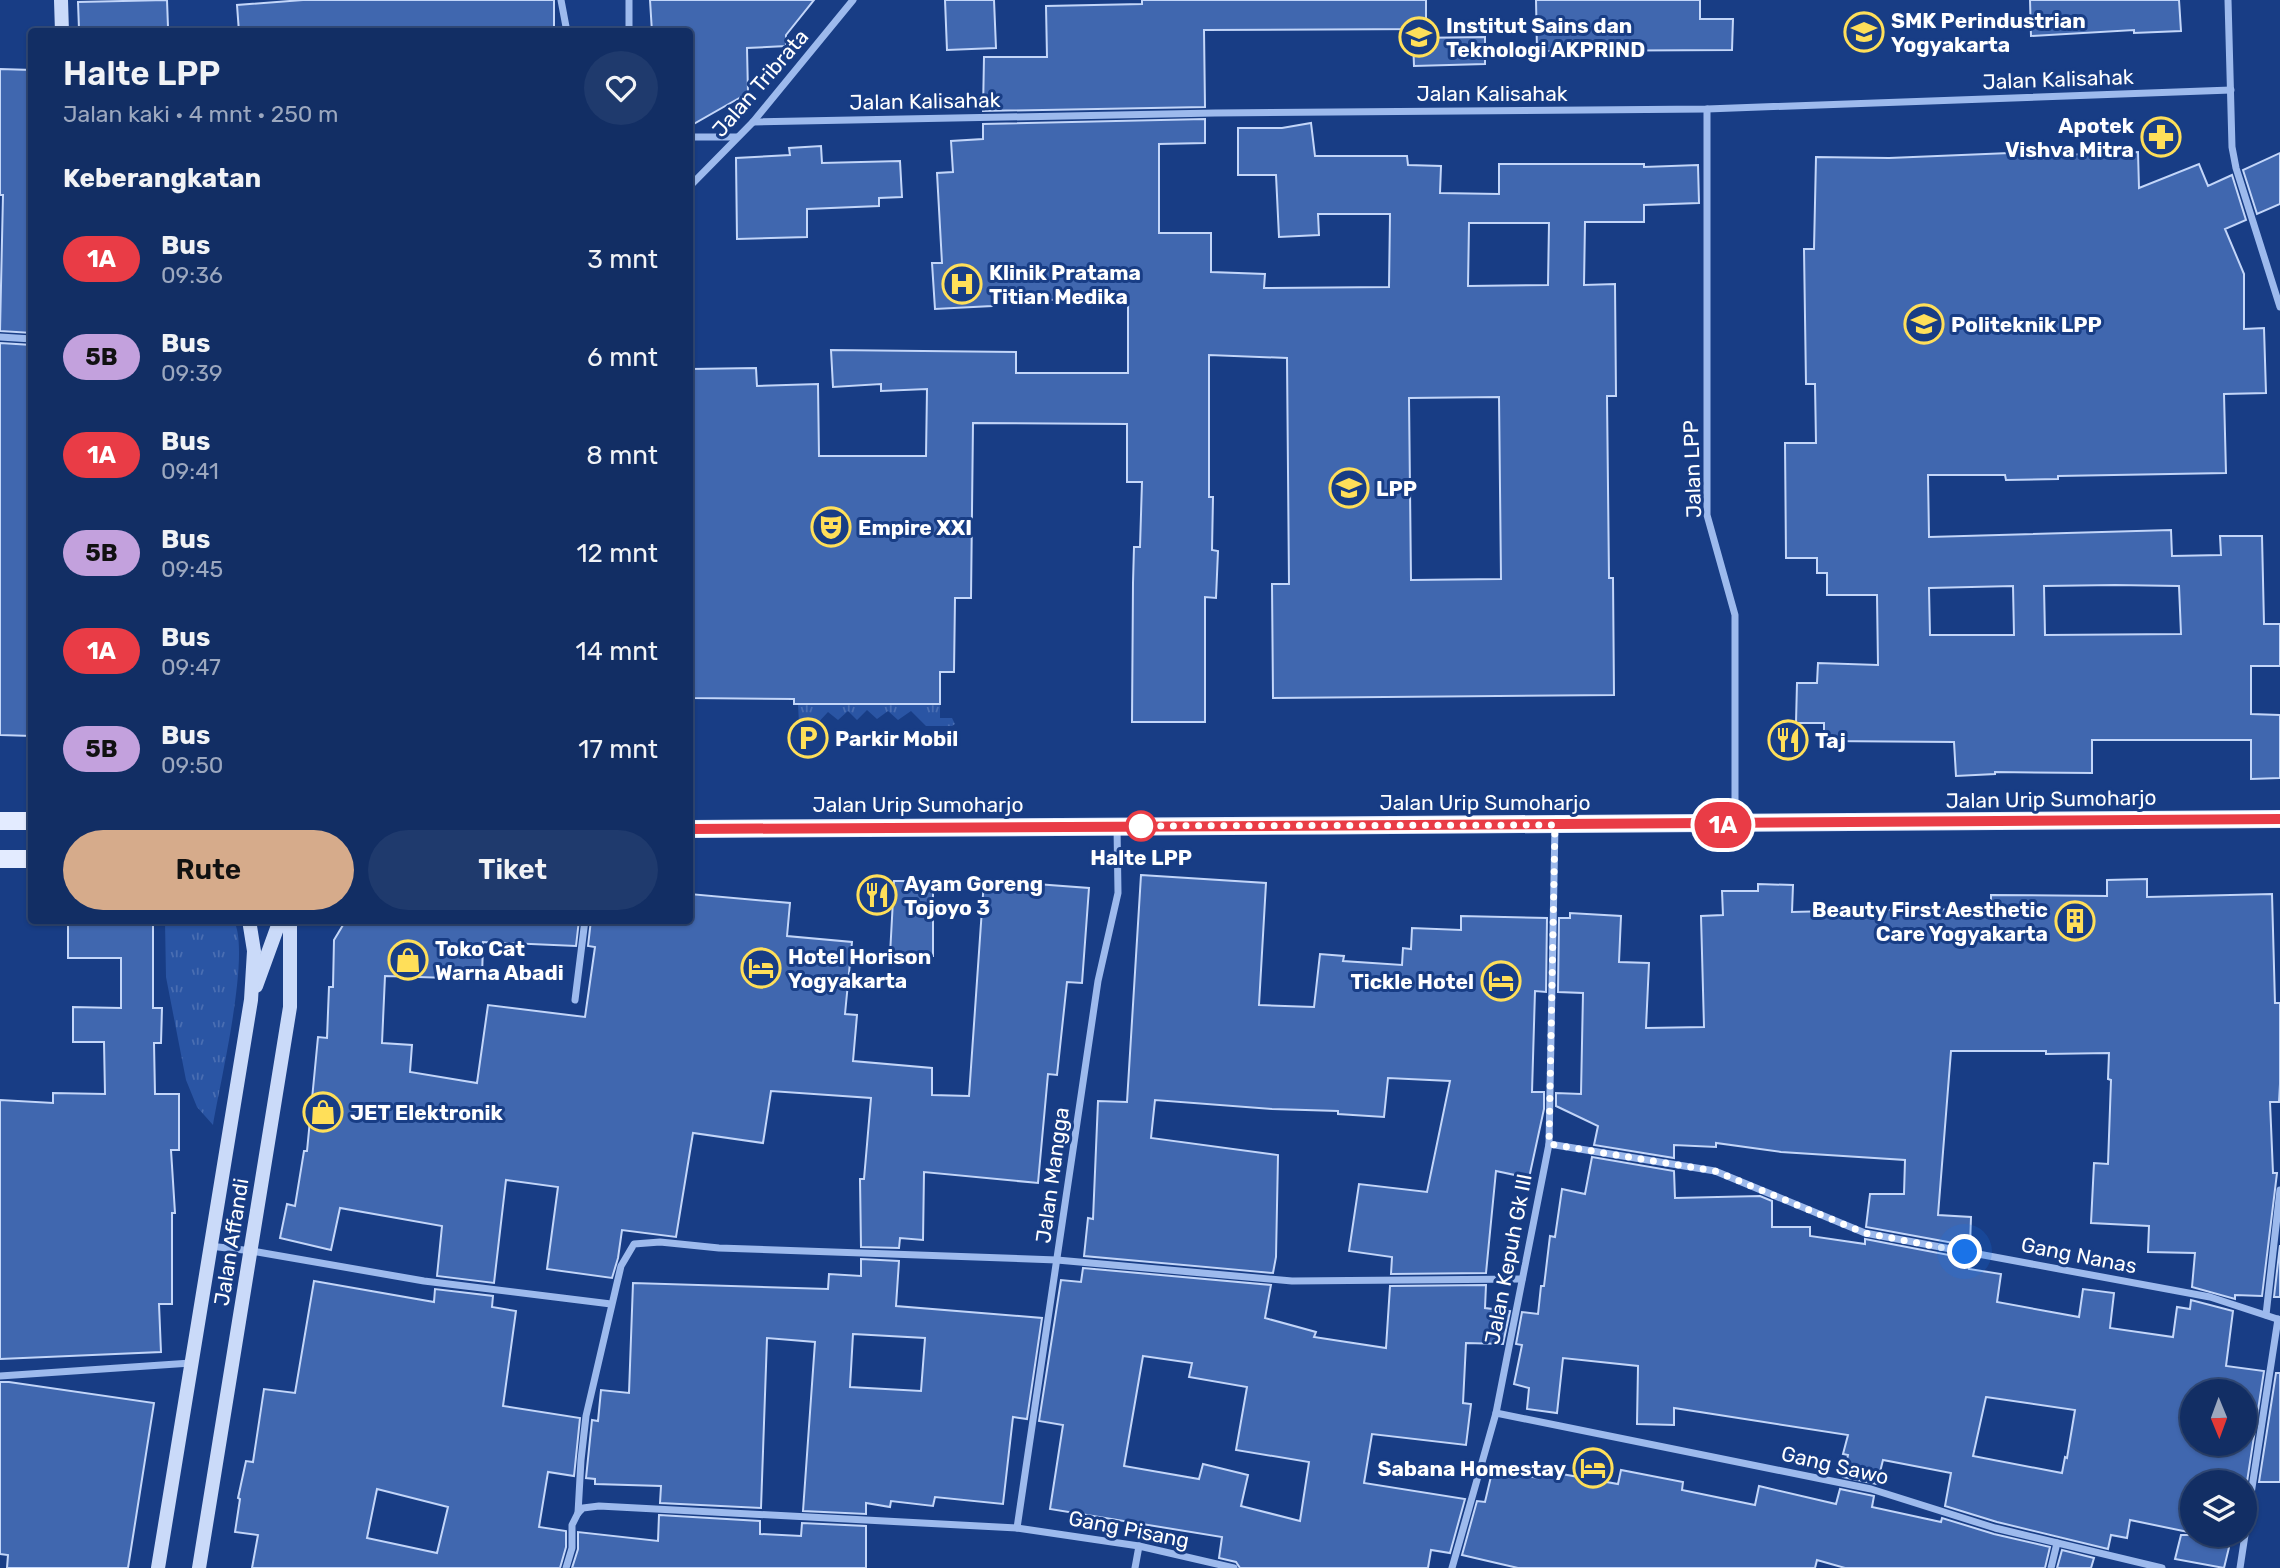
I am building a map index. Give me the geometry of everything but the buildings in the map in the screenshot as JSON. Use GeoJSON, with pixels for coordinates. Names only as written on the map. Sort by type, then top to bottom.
{"type":"FeatureCollection","features":[{"type":"Feature","properties":{"kind":"main road"},"geometry":{"type":"LineString","coordinates":[[61,0],[62,28]]}},
{"type":"Feature","properties":{"kind":"main road","name":"Jalan Urip Sumoharjo"},"geometry":{"type":"LineString","coordinates":[[693,829],[1735,825],[2280,819]]}},
{"type":"Feature","properties":{"kind":"main road"},"geometry":{"type":"LineString","coordinates":[[0,821],[28,821]]}},
{"type":"Feature","properties":{"kind":"main road"},"geometry":{"type":"LineString","coordinates":[[0,859],[28,859]]}},
{"type":"Feature","properties":{"kind":"main road"},"geometry":{"type":"LineString","coordinates":[[249,924],[254,951],[251,1000]]}},
{"type":"Feature","properties":{"kind":"main road"},"geometry":{"type":"LineString","coordinates":[[251,1000],[280,924]]}},
{"type":"Feature","properties":{"kind":"main road","name":"Jalan Affandi"},"geometry":{"type":"LineString","coordinates":[[199,1568],[290,1007],[290,924]]}},
{"type":"Feature","properties":{"kind":"main road","name":"Jalan Affandi"},"geometry":{"type":"LineString","coordinates":[[158,1568],[251,1000]]}},
{"type":"Feature","properties":{"kind":"street"},"geometry":{"type":"LineString","coordinates":[[561,0],[566,28]]}},
{"type":"Feature","properties":{"kind":"street"},"geometry":{"type":"LineString","coordinates":[[629,0],[629,28]]}},
{"type":"Feature","properties":{"kind":"street","name":"Jalan Tribrata"},"geometry":{"type":"LineString","coordinates":[[693,183],[753,122],[853,0]]}},
{"type":"Feature","properties":{"kind":"street"},"geometry":{"type":"LineString","coordinates":[[2228,0],[2232,147],[2236,168],[2280,307]]}},
{"type":"Feature","properties":{"kind":"street","name":"Jalan Kalisahak"},"geometry":{"type":"LineString","coordinates":[[753,122],[1215,113],[1707,109],[2231,90]]}},
{"type":"Feature","properties":{"kind":"street","name":"Jalan LPP"},"geometry":{"type":"LineString","coordinates":[[1707,109],[1707,515],[1735,615],[1735,825]]}},
{"type":"Feature","properties":{"kind":"street"},"geometry":{"type":"LineString","coordinates":[[693,137],[737,137]]}},
{"type":"Feature","properties":{"kind":"street"},"geometry":{"type":"LineString","coordinates":[[0,337],[28,339]]}},
{"type":"Feature","properties":{"kind":"street","name":"Jalan Kepuh Gk III"},"geometry":{"type":"LineString","coordinates":[[1452,1568],[1496,1413],[1549,1144],[1555,825]]}},
{"type":"Feature","properties":{"kind":"street","name":"Jalan Mangga"},"geometry":{"type":"LineString","coordinates":[[1017,1528],[1098,981],[1118,893],[1117,826]]}},
{"type":"Feature","properties":{"kind":"street"},"geometry":{"type":"LineString","coordinates":[[575,1000],[584,924]]}},
{"type":"Feature","properties":{"kind":"street","name":"Gang Nanas"},"geometry":{"type":"LineString","coordinates":[[1549,1144],[1715,1171],[1865,1233],[2210,1297],[2279,1320]]}},
{"type":"Feature","properties":{"kind":"street"},"geometry":{"type":"LineString","coordinates":[[2266,1315],[2280,1190]]}},
{"type":"Feature","properties":{"kind":"street"},"geometry":{"type":"LineString","coordinates":[[566,1568],[572,1548],[572,1525],[578,1513],[580,1460],[586,1416],[621,1266],[634,1244],[660,1242],[719,1248],[1057,1260],[1292,1281],[1522,1279]]}},
{"type":"Feature","properties":{"kind":"street"},"geometry":{"type":"LineString","coordinates":[[210,1246],[424,1281],[611,1304]]}},
{"type":"Feature","properties":{"kind":"street"},"geometry":{"type":"LineString","coordinates":[[2255,1470],[2279,1320]]}},
{"type":"Feature","properties":{"kind":"street"},"geometry":{"type":"LineString","coordinates":[[0,1376],[191,1363]]}},
{"type":"Feature","properties":{"kind":"street","name":"Gang Sawo"},"geometry":{"type":"LineString","coordinates":[[1496,1413],[1871,1489],[1996,1528],[2162,1568]]}},
{"type":"Feature","properties":{"kind":"street","name":"Gang Pisang"},"geometry":{"type":"LineString","coordinates":[[578,1513],[583,1508],[599,1506],[1017,1528],[1139,1546],[1234,1568]]}},
{"type":"Feature","properties":{"kind":"street"},"geometry":{"type":"LineString","coordinates":[[2051,1568],[2057,1543]]}},
{"type":"Feature","properties":{"kind":"street"},"geometry":{"type":"LineString","coordinates":[[1135,1568],[1139,1546]]}},
{"type":"Feature","properties":{"kind":"street"},"geometry":{"type":"LineString","coordinates":[[2240,1568],[2243,1547]]}},
{"type":"Feature","properties":{"kind":"green space"},"geometry":{"type":"Polygon","coordinates":[[[798,704],[940,704],[940,718],[952,718],[955,724],[926,726],[911,711],[898,720],[888,711],[877,719],[867,710],[857,720],[848,711],[838,720],[828,712],[814,727],[804,730],[799,723],[798,704]]]}},
{"type":"Feature","properties":{"kind":"green space"},"geometry":{"type":"Polygon","coordinates":[[[165,924],[235,924],[239,961],[237,989],[213,1125],[197,1107],[186,1080],[166,977],[165,924]]]}},
{"type":"Feature","properties":{"kind":"bus line","name":"1A"},"geometry":{"type":"LineString","coordinates":[[693,829],[1735,825],[2280,819]]}},
{"type":"Feature","properties":{"kind":"place","name":"SMK Perindustrian Yogyakarta"},"geometry":{"type":"Point","coordinates":[1864,32]}},
{"type":"Feature","properties":{"kind":"place","name":"Institut Sains dan Teknologi AKPRIND"},"geometry":{"type":"Point","coordinates":[1419,37]}},
{"type":"Feature","properties":{"kind":"place","name":"Apotek Vishva Mitra"},"geometry":{"type":"Point","coordinates":[2161,137]}},
{"type":"Feature","properties":{"kind":"place","name":"Klinik Pratama Titian Medika"},"geometry":{"type":"Point","coordinates":[962,284]}},
{"type":"Feature","properties":{"kind":"place","name":"Politeknik LPP"},"geometry":{"type":"Point","coordinates":[1924,324]}},
{"type":"Feature","properties":{"kind":"place","name":"LPP"},"geometry":{"type":"Point","coordinates":[1349,488]}},
{"type":"Feature","properties":{"kind":"place","name":"Empire XXI"},"geometry":{"type":"Point","coordinates":[831,527]}},
{"type":"Feature","properties":{"kind":"place","name":"Parkir Mobil"},"geometry":{"type":"Point","coordinates":[808,738]}},
{"type":"Feature","properties":{"kind":"place","name":"Taj"},"geometry":{"type":"Point","coordinates":[1788,740]}},
{"type":"Feature","properties":{"kind":"place","name":"Halte LPP"},"geometry":{"type":"Point","coordinates":[1141,826]}},
{"type":"Feature","properties":{"kind":"place","name":"Ayam Goreng Tojoyo 3"},"geometry":{"type":"Point","coordinates":[877,895]}},
{"type":"Feature","properties":{"kind":"place","name":"Beauty First Aesthetic Care Yogyakarta"},"geometry":{"type":"Point","coordinates":[2075,921]}},
{"type":"Feature","properties":{"kind":"place","name":"Toko Cat Warna Abadi"},"geometry":{"type":"Point","coordinates":[408,960]}},
{"type":"Feature","properties":{"kind":"place","name":"Hotel Horison Yogyakarta"},"geometry":{"type":"Point","coordinates":[761,968]}},
{"type":"Feature","properties":{"kind":"place","name":"Tickle Hotel"},"geometry":{"type":"Point","coordinates":[1501,981]}},
{"type":"Feature","properties":{"kind":"place","name":"JET Elektronik"},"geometry":{"type":"Point","coordinates":[323,1112]}},
{"type":"Feature","properties":{"kind":"place","name":"Sabana Homestay"},"geometry":{"type":"Point","coordinates":[1593,1468]}},
{"type":"Feature","properties":{"kind":"route"},"geometry":{"type":"LineString","coordinates":[[1141,826],[1132,826],[1555,825],[1549,1144],[1715,1171],[1865,1233],[1965,1252]]}}]}
